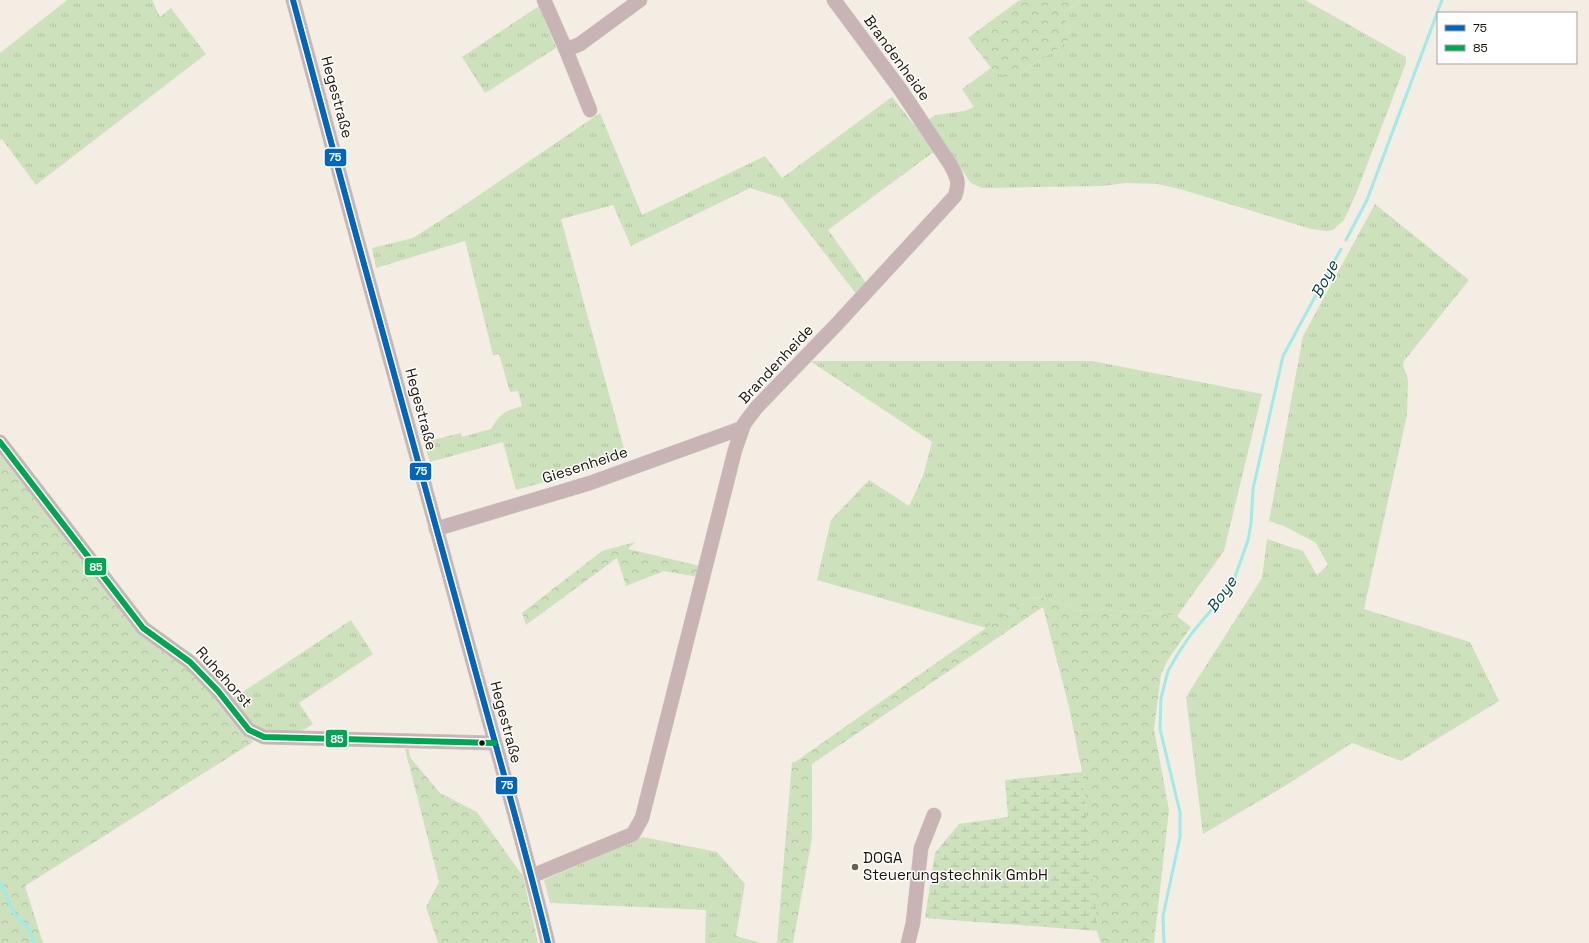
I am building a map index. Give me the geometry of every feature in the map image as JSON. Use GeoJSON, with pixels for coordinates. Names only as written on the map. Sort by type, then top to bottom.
{"type":"FeatureCollection","features":[{"type":"Feature","properties":{"kind":"street","name":"Hegestraße"},"geometry":{"type":"LineString","coordinates":[[293,0],[494,743],[532,876],[548,943]]}},
{"type":"Feature","properties":{"kind":"street"},"geometry":{"type":"LineString","coordinates":[[544,0],[590,110]]}},
{"type":"Feature","properties":{"kind":"street"},"geometry":{"type":"LineString","coordinates":[[566,50],[580,44],[640,0]]}},
{"type":"Feature","properties":{"kind":"street","name":"Brandenheide"},"geometry":{"type":"LineString","coordinates":[[532,876],[633,834],[642,818],[733,458],[742,428],[756,408],[948,205],[955,196],[959,185],[956,174],[950,164],[900,89],[834,0]]}},
{"type":"Feature","properties":{"kind":"street","name":"Giesenheide"},"geometry":{"type":"LineString","coordinates":[[436,529],[590,483],[742,428]]}},
{"type":"Feature","properties":{"kind":"street","name":"Ruhehorst"},"geometry":{"type":"LineString","coordinates":[[0,442],[143,628],[190,662],[218,691],[249,730],[264,737],[494,743]]}},
{"type":"Feature","properties":{"kind":"street"},"geometry":{"type":"LineString","coordinates":[[908,943],[913,923],[921,848],[934,815]]}},
{"type":"Feature","properties":{"kind":"green space"},"geometry":{"type":"Polygon","coordinates":[[[67,0],[152,0],[160,17],[171,8],[206,54],[36,185],[2,139],[0,140],[0,53],[67,0]]]}},
{"type":"Feature","properties":{"kind":"green space"},"geometry":{"type":"Polygon","coordinates":[[[1080,0],[1305,0],[1406,57],[1406,63],[1356,194],[1344,220],[1333,230],[1327,231],[1311,229],[1183,190],[1158,184],[1126,183],[1102,186],[982,188],[971,183],[927,121],[935,115],[965,111],[974,107],[962,89],[991,68],[997,73],[1019,74],[1064,44],[1071,38],[1064,13],[1080,0]]]}},
{"type":"Feature","properties":{"kind":"green space"},"geometry":{"type":"Polygon","coordinates":[[[1080,0],[1064,13],[1071,38],[1019,74],[1006,76],[997,73],[991,68],[968,38],[1018,1],[1080,0]]]}},
{"type":"Feature","properties":{"kind":"green space"},"geometry":{"type":"Polygon","coordinates":[[[539,6],[556,48],[485,93],[462,57],[539,6]]]}},
{"type":"Feature","properties":{"kind":"green space"},"geometry":{"type":"Polygon","coordinates":[[[892,97],[935,151],[828,230],[867,284],[857,295],[782,198],[750,188],[631,246],[613,205],[561,219],[626,456],[596,468],[516,490],[503,442],[430,462],[424,442],[461,433],[462,437],[491,429],[497,419],[504,413],[522,406],[518,391],[510,392],[499,354],[493,355],[465,241],[376,268],[372,248],[413,238],[600,113],[642,215],[765,156],[782,178],[892,97]]]}},
{"type":"Feature","properties":{"kind":"green space"},"geometry":{"type":"Polygon","coordinates":[[[1375,204],[1469,280],[1404,361],[1403,365],[1408,380],[1407,415],[1364,609],[1470,642],[1499,701],[1401,761],[1352,743],[1285,786],[1203,834],[1186,697],[1262,578],[1267,539],[1303,551],[1317,575],[1328,565],[1316,543],[1284,526],[1269,521],[1303,336],[1375,204]]]}},
{"type":"Feature","properties":{"kind":"green space"},"geometry":{"type":"Polygon","coordinates":[[[810,361],[1092,361],[1262,394],[1224,551],[1177,616],[1094,609],[1076,611],[1064,604],[1040,597],[1031,598],[986,628],[817,580],[831,520],[869,480],[909,506],[923,476],[932,442],[810,361]]]}},
{"type":"Feature","properties":{"kind":"green space"},"geometry":{"type":"Polygon","coordinates":[[[0,450],[142,634],[189,665],[253,742],[25,886],[43,943],[0,943],[0,450]]]}},
{"type":"Feature","properties":{"kind":"green space"},"geometry":{"type":"Polygon","coordinates":[[[635,542],[628,549],[700,566],[698,577],[664,571],[626,586],[617,558],[526,625],[522,613],[602,551],[635,542]]]}},
{"type":"Feature","properties":{"kind":"green space"},"geometry":{"type":"Polygon","coordinates":[[[1040,597],[1064,604],[1076,611],[1094,609],[1177,616],[1191,627],[1169,658],[1161,674],[1154,729],[1169,810],[1154,943],[1101,943],[1098,935],[1082,772],[1069,707],[1043,607],[812,764],[812,838],[793,943],[777,943],[792,762],[795,762],[1031,598],[1040,597]]]}},
{"type":"Feature","properties":{"kind":"green space"},"geometry":{"type":"Polygon","coordinates":[[[351,620],[373,654],[299,703],[313,724],[300,732],[261,731],[255,728],[232,699],[351,620]]]}},
{"type":"Feature","properties":{"kind":"green space"},"geometry":{"type":"Polygon","coordinates":[[[405,749],[409,749],[410,757],[440,793],[477,812],[523,876],[538,943],[438,943],[426,907],[439,882],[405,749]]]}},
{"type":"Feature","properties":{"kind":"green space"},"geometry":{"type":"Polygon","coordinates":[[[1082,772],[1098,931],[925,918],[935,853],[959,824],[1008,817],[1005,780],[1082,772]]]}},
{"type":"Feature","properties":{"kind":"green space"},"geometry":{"type":"Polygon","coordinates":[[[643,837],[717,852],[745,884],[736,936],[761,943],[705,943],[706,910],[550,903],[544,880],[643,837]]]}},
{"type":"Feature","properties":{"kind":"waterway","name":"Boye"},"geometry":{"type":"LineString","coordinates":[[1438,12],[1442,0]]}},
{"type":"Feature","properties":{"kind":"waterway","name":"Boye"},"geometry":{"type":"LineString","coordinates":[[1346,240],[1367,200],[1437,13]]}},
{"type":"Feature","properties":{"kind":"waterway","name":"Boye"},"geometry":{"type":"LineString","coordinates":[[1164,943],[1163,916],[1180,837],[1180,812],[1160,729],[1161,698],[1168,671],[1179,652],[1192,633],[1218,602],[1235,577],[1248,540],[1251,524],[1253,489],[1283,356],[1341,249]]}},
{"type":"Feature","properties":{"kind":"waterway"},"geometry":{"type":"LineString","coordinates":[[0,882],[9,904],[16,916],[28,928],[32,936],[33,943]]}},
{"type":"Feature","properties":{"kind":"transit line","name":"75"},"geometry":{"type":"LineString","coordinates":[[293,0],[519,831],[548,943]]}},
{"type":"Feature","properties":{"kind":"transit line","name":"85"},"geometry":{"type":"LineString","coordinates":[[0,442],[143,628],[190,662],[218,691],[249,730],[264,737],[494,743]]}},
{"type":"Feature","properties":{"kind":"place","name":"DOGA Steuerungstechnik GmbH"},"geometry":{"type":"Point","coordinates":[855,867]}}]}
